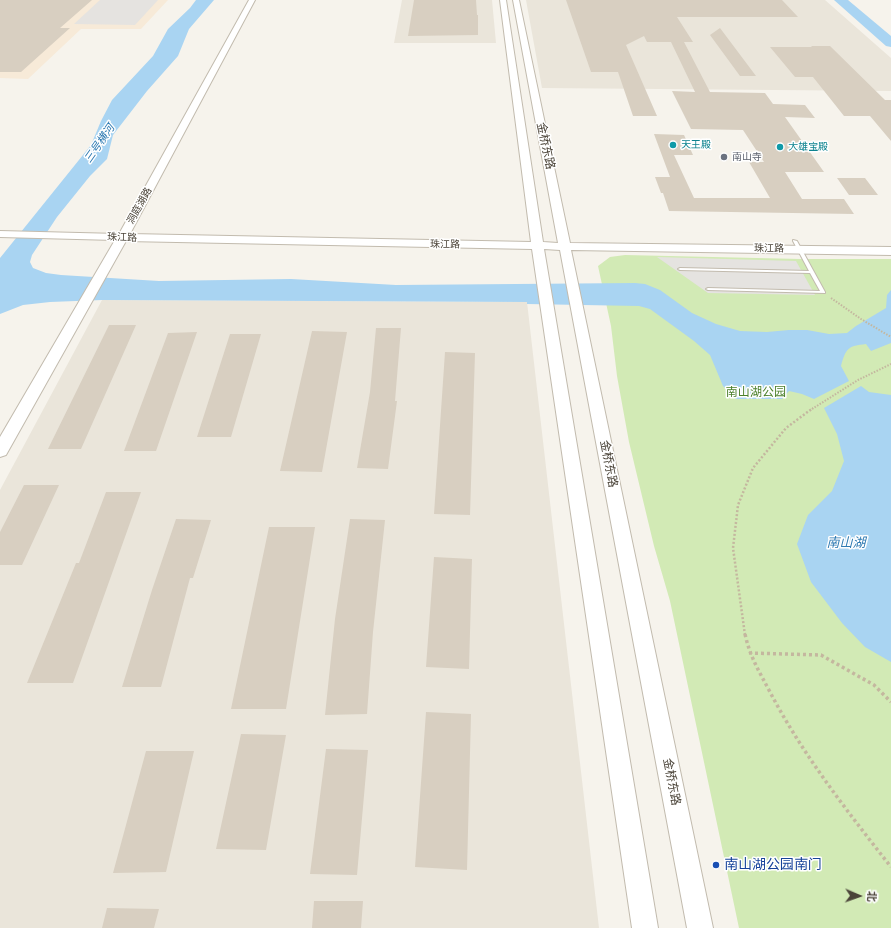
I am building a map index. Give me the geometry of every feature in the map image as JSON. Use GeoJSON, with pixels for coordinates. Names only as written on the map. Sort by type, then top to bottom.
{"type":"FeatureCollection","features":[{"type":"Feature","properties":{"kind":"street","name":"洞庭湖路"},"geometry":{"type":"LineString","coordinates":[[0,451],[124,234],[252,0]]}},
{"type":"Feature","properties":{"kind":"street","name":"金桥东路"},"geometry":{"type":"LineString","coordinates":[[503,0],[527,180],[645,928]]}},
{"type":"Feature","properties":{"kind":"street","name":"金桥东路"},"geometry":{"type":"LineString","coordinates":[[516,0],[700,928]]}},
{"type":"Feature","properties":{"kind":"street","name":"珠江路"},"geometry":{"type":"LineString","coordinates":[[4,230],[537,243],[795,241],[891,242]]}},
{"type":"Feature","properties":{"kind":"street","name":"珠江路"},"geometry":{"type":"LineString","coordinates":[[564,242],[891,251]]}},
{"type":"Feature","properties":{"kind":"lane"},"geometry":{"type":"LineString","coordinates":[[795,241],[823,292]]}},
{"type":"Feature","properties":{"kind":"lane"},"geometry":{"type":"LineString","coordinates":[[680,269],[812,272]]}},
{"type":"Feature","properties":{"kind":"lane"},"geometry":{"type":"LineString","coordinates":[[708,289],[823,292]]}},
{"type":"Feature","properties":{"kind":"path"},"geometry":{"type":"LineString","coordinates":[[823,292],[861,320],[891,337]]}},
{"type":"Feature","properties":{"kind":"path"},"geometry":{"type":"LineString","coordinates":[[891,364],[858,380],[817,405],[786,428],[753,468],[738,506],[734,548],[742,621],[748,653],[782,715],[839,801],[891,867]]}},
{"type":"Feature","properties":{"kind":"path"},"geometry":{"type":"LineString","coordinates":[[748,653],[821,655],[874,685],[891,702]]}},
{"type":"Feature","properties":{"kind":"shaded area"},"geometry":{"type":"Polygon","coordinates":[[[0,0],[168,0],[141,29],[81,29],[28,79],[0,78],[0,0]]]}},
{"type":"Feature","properties":{"kind":"shaded area"},"geometry":{"type":"Polygon","coordinates":[[[100,0],[158,0],[135,25],[74,24],[100,0]]]}},
{"type":"Feature","properties":{"kind":"shaded area"},"geometry":{"type":"Polygon","coordinates":[[[402,0],[492,0],[496,43],[394,43],[402,0]]]}},
{"type":"Feature","properties":{"kind":"shaded area"},"geometry":{"type":"Polygon","coordinates":[[[526,0],[825,0],[891,58],[891,91],[542,88],[526,0]]]}},
{"type":"Feature","properties":{"kind":"shaded area"},"geometry":{"type":"Polygon","coordinates":[[[657,257],[796,261],[815,295],[708,293],[657,257]]]}},
{"type":"Feature","properties":{"kind":"shaded area"},"geometry":{"type":"Polygon","coordinates":[[[102,300],[527,302],[599,928],[0,928],[0,490],[102,300]]]}},
{"type":"Feature","properties":{"kind":"green space","name":"南山湖公园"},"geometry":{"type":"Polygon","coordinates":[[[625,255],[801,259],[891,259],[891,928],[739,928],[670,601],[654,546],[629,442],[617,376],[611,326],[598,266],[610,257],[625,255]]]}},
{"type":"Feature","properties":{"kind":"water","name":"三号横河"},"geometry":{"type":"Polygon","coordinates":[[[196,0],[214,0],[189,29],[178,56],[147,91],[113,135],[107,159],[90,176],[57,217],[32,255],[30,262],[33,268],[46,273],[61,275],[159,281],[291,279],[396,285],[635,283],[645,284],[660,290],[692,313],[716,324],[740,331],[767,332],[807,330],[829,334],[847,333],[886,308],[887,295],[891,290],[891,343],[871,351],[866,344],[851,347],[844,355],[841,366],[849,381],[814,399],[789,391],[782,399],[736,399],[723,386],[710,355],[694,341],[650,309],[639,306],[527,304],[527,302],[102,300],[50,302],[23,305],[0,314],[0,258],[91,145],[112,100],[153,56],[168,29],[190,8],[196,0]]]}},
{"type":"Feature","properties":{"kind":"water","name":"南山湖"},"geometry":{"type":"Polygon","coordinates":[[[861,386],[869,392],[891,395],[891,662],[865,647],[842,623],[811,582],[797,544],[808,515],[832,491],[844,461],[837,434],[824,408],[861,386]]]}},
{"type":"Feature","properties":{"kind":"building"},"geometry":{"type":"Polygon","coordinates":[[[0,0],[92,0],[60,28],[70,28],[21,72],[0,72],[0,0]]]}},
{"type":"Feature","properties":{"kind":"building"},"geometry":{"type":"Polygon","coordinates":[[[414,0],[476,0],[478,35],[408,36],[414,0]]]}},
{"type":"Feature","properties":{"kind":"building"},"geometry":{"type":"Polygon","coordinates":[[[566,0],[782,0],[798,17],[677,17],[693,42],[684,42],[710,92],[765,93],[773,104],[805,105],[815,118],[785,117],[824,172],[785,172],[802,199],[844,199],[854,214],[669,211],[663,193],[661,193],[655,177],[670,177],[654,134],[684,135],[693,155],[674,155],[694,198],[770,198],[749,162],[764,162],[743,130],[691,129],[672,91],[695,92],[671,42],[647,42],[644,36],[626,45],[657,116],[633,116],[618,72],[591,72],[566,0]]]}},
{"type":"Feature","properties":{"kind":"building"},"geometry":{"type":"Polygon","coordinates":[[[720,28],[756,76],[740,76],[710,35],[720,28]]]}},
{"type":"Feature","properties":{"kind":"building"},"geometry":{"type":"Polygon","coordinates":[[[811,46],[830,46],[885,100],[891,100],[891,141],[870,116],[844,116],[813,77],[795,77],[770,47],[812,47],[811,46]]]}},
{"type":"Feature","properties":{"kind":"building"},"geometry":{"type":"Polygon","coordinates":[[[837,178],[865,178],[878,195],[849,195],[837,178]]]}},
{"type":"Feature","properties":{"kind":"building"},"geometry":{"type":"Polygon","coordinates":[[[109,325],[136,325],[81,449],[48,449],[109,325]]]}},
{"type":"Feature","properties":{"kind":"building"},"geometry":{"type":"Polygon","coordinates":[[[376,328],[401,328],[395,401],[397,401],[388,469],[357,468],[370,392],[376,328]]]}},
{"type":"Feature","properties":{"kind":"building"},"geometry":{"type":"Polygon","coordinates":[[[312,331],[347,332],[322,472],[280,471],[312,331]]]}},
{"type":"Feature","properties":{"kind":"building"},"geometry":{"type":"Polygon","coordinates":[[[197,332],[156,451],[124,451],[168,333],[197,332]]]}},
{"type":"Feature","properties":{"kind":"building"},"geometry":{"type":"Polygon","coordinates":[[[230,334],[261,334],[231,437],[197,437],[230,334]]]}},
{"type":"Feature","properties":{"kind":"building"},"geometry":{"type":"Polygon","coordinates":[[[445,352],[475,353],[470,515],[434,514],[445,352]]]}},
{"type":"Feature","properties":{"kind":"building"},"geometry":{"type":"Polygon","coordinates":[[[24,485],[59,485],[22,565],[0,565],[0,532],[24,485]]]}},
{"type":"Feature","properties":{"kind":"building"},"geometry":{"type":"Polygon","coordinates":[[[106,492],[141,492],[73,683],[27,683],[76,563],[79,563],[106,492]]]}},
{"type":"Feature","properties":{"kind":"building"},"geometry":{"type":"Polygon","coordinates":[[[176,519],[211,520],[193,578],[190,578],[161,687],[122,687],[152,590],[176,519]]]}},
{"type":"Feature","properties":{"kind":"building"},"geometry":{"type":"Polygon","coordinates":[[[350,519],[385,520],[373,632],[367,714],[325,715],[335,619],[350,519]]]}},
{"type":"Feature","properties":{"kind":"building"},"geometry":{"type":"Polygon","coordinates":[[[269,527],[315,527],[286,709],[231,709],[269,527]]]}},
{"type":"Feature","properties":{"kind":"building"},"geometry":{"type":"Polygon","coordinates":[[[434,557],[472,559],[469,669],[426,667],[434,557]]]}},
{"type":"Feature","properties":{"kind":"building"},"geometry":{"type":"Polygon","coordinates":[[[426,712],[471,714],[467,870],[415,867],[426,712]]]}},
{"type":"Feature","properties":{"kind":"building"},"geometry":{"type":"Polygon","coordinates":[[[241,734],[286,735],[266,850],[216,849],[241,734]]]}},
{"type":"Feature","properties":{"kind":"building"},"geometry":{"type":"Polygon","coordinates":[[[326,749],[368,750],[357,875],[310,874],[326,749]]]}},
{"type":"Feature","properties":{"kind":"building"},"geometry":{"type":"Polygon","coordinates":[[[146,751],[194,751],[166,872],[113,873],[146,751]]]}},
{"type":"Feature","properties":{"kind":"building"},"geometry":{"type":"Polygon","coordinates":[[[314,901],[363,901],[361,928],[312,928],[314,901]]]}},
{"type":"Feature","properties":{"kind":"building"},"geometry":{"type":"Polygon","coordinates":[[[107,908],[159,909],[154,928],[102,928],[107,908]]]}},
{"type":"Feature","properties":{"kind":"waterway"},"geometry":{"type":"LineString","coordinates":[[840,0],[891,43]]}},
{"type":"Feature","properties":{"kind":"place","name":"天王殿"},"geometry":{"type":"Point","coordinates":[673,145]}},
{"type":"Feature","properties":{"kind":"place","name":"大雄宝殿"},"geometry":{"type":"Point","coordinates":[780,147]}},
{"type":"Feature","properties":{"kind":"place","name":"南山寺"},"geometry":{"type":"Point","coordinates":[724,157]}},
{"type":"Feature","properties":{"kind":"place","name":"南山湖公园南门"},"geometry":{"type":"Point","coordinates":[716,865]}}]}
